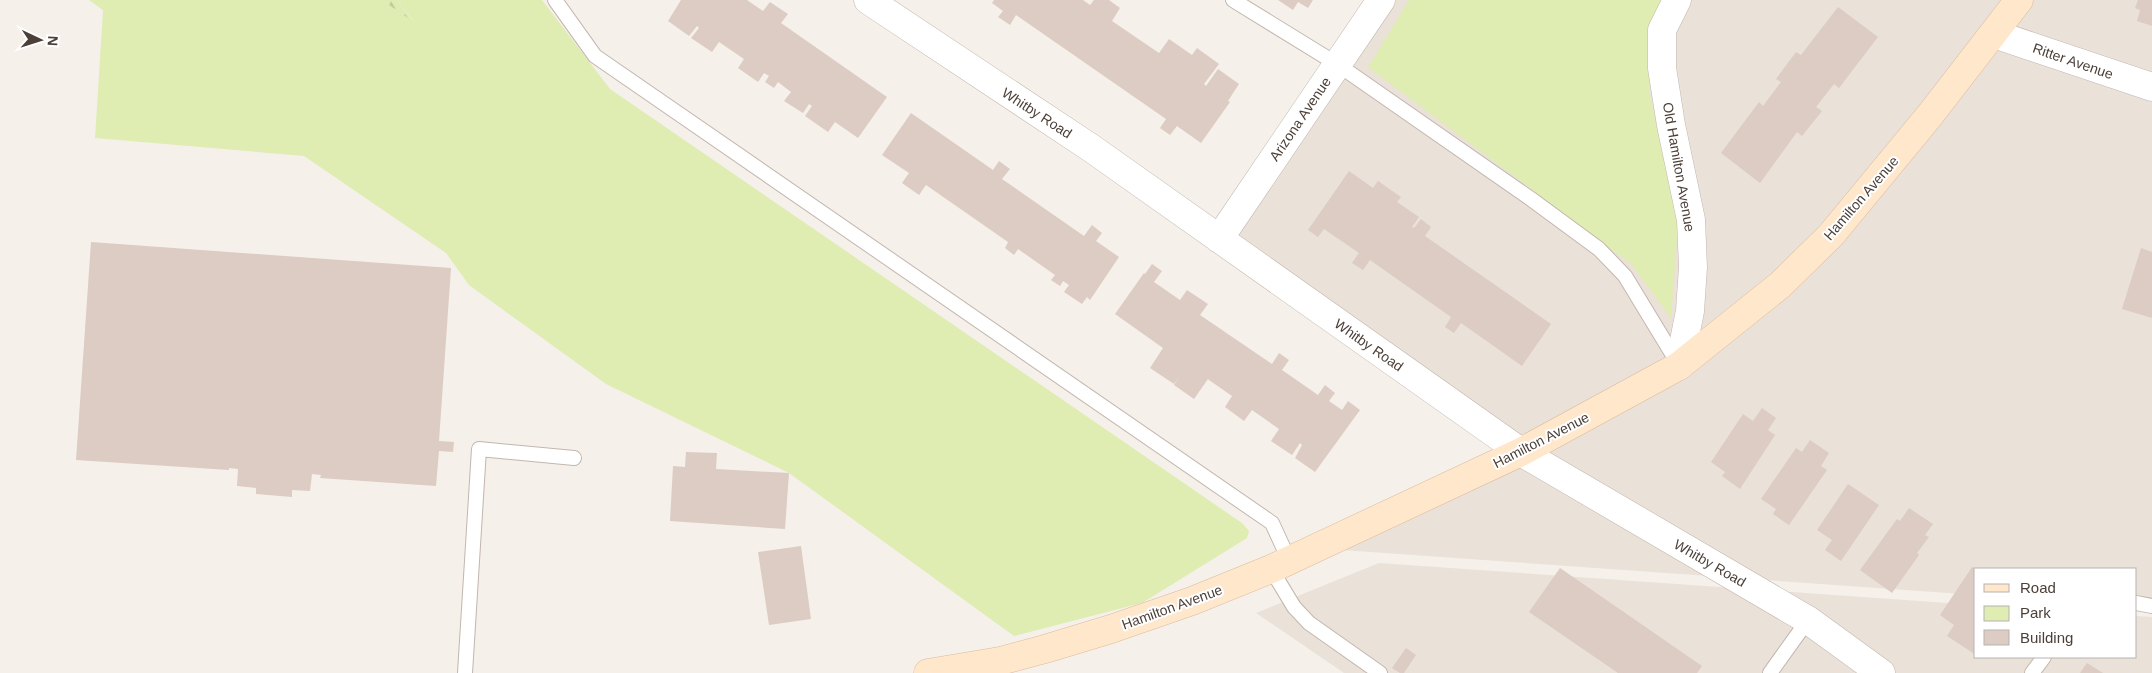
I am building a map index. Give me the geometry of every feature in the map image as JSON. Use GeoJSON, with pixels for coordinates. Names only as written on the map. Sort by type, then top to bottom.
{"type":"FeatureCollection","features":[{"type":"Feature","properties":{"kind":"street","name":"Whitby Road"},"geometry":{"type":"LineString","coordinates":[[868,0],[1091,148],[1521,452],[1808,620],[1881,673]]}},
{"type":"Feature","properties":{"kind":"street","name":"Arizona Avenue"},"geometry":{"type":"LineString","coordinates":[[1219,239],[1381,0]]}},
{"type":"Feature","properties":{"kind":"street","name":"Old Hamilton Avenue"},"geometry":{"type":"LineString","coordinates":[[1677,0],[1662,30],[1662,68],[1671,125],[1691,220],[1693,267],[1690,311],[1680,366]]}},
{"type":"Feature","properties":{"kind":"street","name":"Hamilton Avenue"},"geometry":{"type":"LineString","coordinates":[[928,673],[1000,661],[1112,629],[1192,601],[1280,564],[1521,452],[1680,366],[1780,284],[1831,235],[1880,177],[2019,0]]}},
{"type":"Feature","properties":{"kind":"street","name":"Ritter Avenue"},"geometry":{"type":"LineString","coordinates":[[1994,34],[2152,87]]}},
{"type":"Feature","properties":{"kind":"lane"},"geometry":{"type":"LineString","coordinates":[[556,0],[595,56],[1272,523],[1280,564],[1294,607],[1309,623],[1380,673]]}},
{"type":"Feature","properties":{"kind":"lane"},"geometry":{"type":"LineString","coordinates":[[1233,0],[1337,64],[1531,199],[1599,250],[1625,276],[1680,366]]}},
{"type":"Feature","properties":{"kind":"lane"},"geometry":{"type":"LineString","coordinates":[[465,673],[479,449],[574,458]]}},
{"type":"Feature","properties":{"kind":"lane"},"geometry":{"type":"LineString","coordinates":[[2137,604],[2152,606]]}},
{"type":"Feature","properties":{"kind":"lane"},"geometry":{"type":"LineString","coordinates":[[1770,673],[1808,620]]}},
{"type":"Feature","properties":{"kind":"lane"},"geometry":{"type":"LineString","coordinates":[[2032,673],[2043,658]]}},
{"type":"Feature","properties":{"kind":"shaded area"},"geometry":{"type":"Polygon","coordinates":[[[1381,0],[2152,0],[2152,608],[2137,607],[2137,568],[1974,568],[1974,595],[1314,548],[1521,452],[1219,239],[1381,0]]]}},
{"type":"Feature","properties":{"kind":"shaded area"},"geometry":{"type":"Polygon","coordinates":[[[1379,563],[1974,605],[1974,658],[2137,658],[2137,616],[2152,617],[2152,673],[1344,673],[1256,613],[1379,563]]]}},
{"type":"Feature","properties":{"kind":"green space"},"geometry":{"type":"Polygon","coordinates":[[[89,0],[382,0],[414,21],[397,0],[542,0],[610,89],[1242,523],[1249,531],[1247,538],[1142,603],[1014,636],[789,473],[606,384],[469,285],[446,253],[304,156],[95,138],[103,10],[89,0]]]}},
{"type":"Feature","properties":{"kind":"green space"},"geometry":{"type":"Polygon","coordinates":[[[382,0],[397,0],[415,23],[382,0]]]}},
{"type":"Feature","properties":{"kind":"green space"},"geometry":{"type":"Polygon","coordinates":[[[1409,0],[1682,0],[1649,90],[1678,226],[1671,318],[1631,264],[1368,67],[1409,0]]]}},
{"type":"Feature","properties":{"kind":"building"},"geometry":{"type":"Polygon","coordinates":[[[681,0],[747,0],[763,11],[770,2],[788,14],[781,23],[887,97],[858,138],[835,122],[828,132],[805,116],[812,106],[809,104],[803,113],[784,101],[791,92],[778,82],[774,88],[765,82],[769,76],[764,73],[758,82],[738,68],[744,59],[719,42],[712,52],[691,38],[699,28],[697,26],[689,36],[668,21],[681,0]]]}},
{"type":"Feature","properties":{"kind":"building"},"geometry":{"type":"Polygon","coordinates":[[[994,0],[1083,0],[1090,5],[1094,0],[1109,0],[1120,8],[1112,21],[1159,53],[1169,39],[1192,55],[1197,48],[1219,64],[1204,84],[1206,86],[1218,69],[1239,84],[1228,101],[1230,102],[1201,143],[1177,126],[1170,135],[1160,128],[1166,119],[1016,15],[1010,25],[998,17],[1003,11],[992,3],[994,0]]]}},
{"type":"Feature","properties":{"kind":"building"},"geometry":{"type":"Polygon","coordinates":[[[1278,0],[1313,0],[1308,8],[1298,2],[1293,10],[1278,0]]]}},
{"type":"Feature","properties":{"kind":"building"},"geometry":{"type":"Polygon","coordinates":[[[2138,0],[2152,0],[2152,26],[2137,21],[2140,10],[2135,8],[2138,0]]]}},
{"type":"Feature","properties":{"kind":"building"},"geometry":{"type":"Polygon","coordinates":[[[1838,7],[1878,37],[1839,88],[1834,84],[1816,107],[1822,111],[1802,136],[1797,132],[1760,183],[1721,153],[1759,102],[1763,106],[1781,82],[1776,79],[1796,52],[1801,55],[1838,7]]]}},
{"type":"Feature","properties":{"kind":"building"},"geometry":{"type":"Polygon","coordinates":[[[911,113],[993,170],[999,161],[1010,169],[1002,179],[1084,236],[1092,225],[1102,233],[1096,241],[1119,257],[1090,300],[1087,297],[1082,304],[1064,292],[1069,285],[1063,281],[1060,286],[1051,280],[1055,275],[1018,249],[1014,255],[1005,248],[1008,242],[926,185],[919,195],[902,183],[909,173],[882,155],[911,113]]]}},
{"type":"Feature","properties":{"kind":"building"},"geometry":{"type":"Polygon","coordinates":[[[1349,171],[1373,188],[1378,181],[1401,197],[1397,202],[1419,217],[1412,227],[1414,228],[1421,219],[1431,227],[1425,236],[1551,324],[1522,366],[1461,323],[1454,333],[1445,327],[1451,317],[1370,260],[1363,270],[1352,263],[1359,253],[1324,229],[1318,237],[1308,230],[1349,171]]]}},
{"type":"Feature","properties":{"kind":"building"},"geometry":{"type":"Polygon","coordinates":[[[91,242],[451,268],[439,441],[454,442],[453,452],[439,451],[436,486],[320,478],[321,475],[312,474],[310,491],[292,490],[292,497],[256,494],[256,488],[237,486],[238,469],[76,460],[91,242]]]}},
{"type":"Feature","properties":{"kind":"building"},"geometry":{"type":"Polygon","coordinates":[[[2141,248],[2152,252],[2152,318],[2122,309],[2141,248]]]}},
{"type":"Feature","properties":{"kind":"building"},"geometry":{"type":"Polygon","coordinates":[[[1152,264],[1162,271],[1154,282],[1180,300],[1187,290],[1208,304],[1200,315],[1272,364],[1279,353],[1289,360],[1282,370],[1318,395],[1325,385],[1335,393],[1329,401],[1342,410],[1348,401],[1360,410],[1315,472],[1295,458],[1302,445],[1300,443],[1292,455],[1271,441],[1279,429],[1252,410],[1244,421],[1225,407],[1232,396],[1208,379],[1194,399],[1174,385],[1180,375],[1174,384],[1150,368],[1163,348],[1115,314],[1152,264]]]}},
{"type":"Feature","properties":{"kind":"building"},"geometry":{"type":"Polygon","coordinates":[[[1762,408],[1776,418],[1768,430],[1775,435],[1740,489],[1722,476],[1725,472],[1711,462],[1743,414],[1753,421],[1762,408]]]}},
{"type":"Feature","properties":{"kind":"building"},"geometry":{"type":"Polygon","coordinates":[[[1810,440],[1829,453],[1821,466],[1827,470],[1789,525],[1773,514],[1776,509],[1761,499],[1796,448],[1802,452],[1810,440]]]}},
{"type":"Feature","properties":{"kind":"building"},"geometry":{"type":"Polygon","coordinates":[[[686,452],[717,453],[716,469],[789,473],[785,529],[670,521],[673,466],[685,467],[686,452]]]}},
{"type":"Feature","properties":{"kind":"building"},"geometry":{"type":"Polygon","coordinates":[[[1848,484],[1879,505],[1841,561],[1825,550],[1832,540],[1817,530],[1848,484]]]}},
{"type":"Feature","properties":{"kind":"building"},"geometry":{"type":"Polygon","coordinates":[[[1909,508],[1933,524],[1925,535],[1929,537],[1917,553],[1919,555],[1892,593],[1860,570],[1897,519],[1900,521],[1909,508]]]}},
{"type":"Feature","properties":{"kind":"building"},"geometry":{"type":"Polygon","coordinates":[[[801,546],[811,619],[769,625],[758,552],[801,546]]]}},
{"type":"Feature","properties":{"kind":"building"},"geometry":{"type":"Polygon","coordinates":[[[1972,567],[1974,568],[1974,654],[1947,636],[1954,625],[1940,615],[1972,567]]]}},
{"type":"Feature","properties":{"kind":"building"},"geometry":{"type":"Polygon","coordinates":[[[1560,568],[1702,666],[1697,673],[1618,673],[1529,612],[1560,568]]]}},
{"type":"Feature","properties":{"kind":"building"},"geometry":{"type":"Polygon","coordinates":[[[1406,648],[1416,655],[1404,673],[1400,673],[1392,668],[1406,648]]]}},
{"type":"Feature","properties":{"kind":"building"},"geometry":{"type":"Polygon","coordinates":[[[2087,663],[2103,673],[2080,673],[2087,663]]]}}]}
